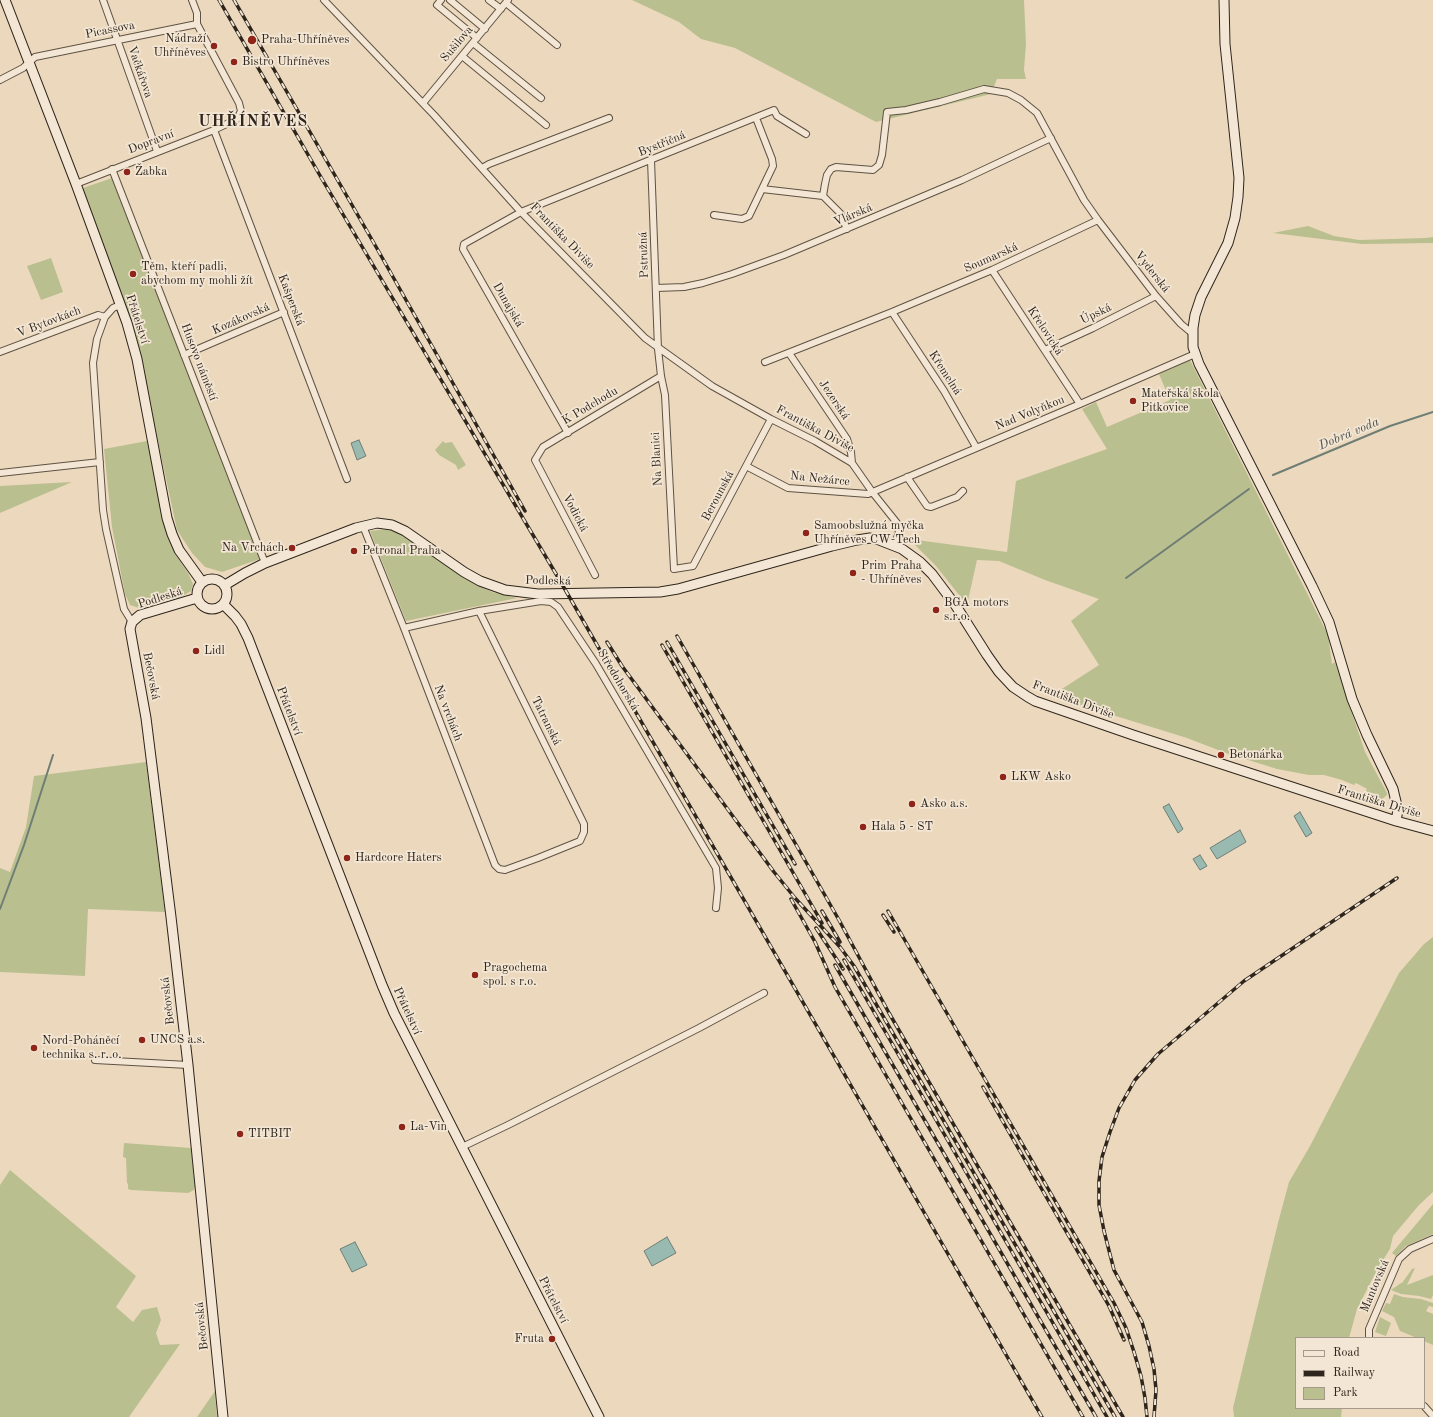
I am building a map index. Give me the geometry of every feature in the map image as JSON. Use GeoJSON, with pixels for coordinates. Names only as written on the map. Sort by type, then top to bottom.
{"type":"FeatureCollection","features":[{"type":"Feature","properties":{"kind":"main road","name":"Přátelství"},"geometry":{"type":"LineString","coordinates":[[5,0],[76,184],[120,305],[137,359],[167,518],[172,534],[179,550],[202,582]]}},
{"type":"Feature","properties":{"kind":"main road"},"geometry":{"type":"LineString","coordinates":[[1224,0],[1226,44],[1239,178],[1238,197],[1231,235],[1225,252],[1201,297],[1195,315],[1192,340],[1199,364],[1329,622],[1352,699],[1392,789],[1398,810],[1396,821]]}},
{"type":"Feature","properties":{"kind":"main road","name":"Podleská"},"geometry":{"type":"LineString","coordinates":[[225,585],[244,573],[265,563],[363,526],[377,523],[398,527],[460,570],[476,579],[505,590],[534,593],[660,592],[705,582],[857,540],[870,538],[894,545]]}},
{"type":"Feature","properties":{"kind":"main road","name":"Františka Diviše"},"geometry":{"type":"LineString","coordinates":[[894,545],[920,562],[932,574],[956,606],[998,672],[1013,687],[1035,701],[1127,733],[1396,821],[1433,831]]}},
{"type":"Feature","properties":{"kind":"main road"},"geometry":{"type":"LineString","coordinates":[[206,579],[215,579],[225,585],[227,593],[226,601],[223,604],[217,608],[209,609],[202,606],[197,598],[196,591],[202,582],[206,579]]}},
{"type":"Feature","properties":{"kind":"main road","name":"Podleská"},"geometry":{"type":"LineString","coordinates":[[132,622],[144,613],[197,598]]}},
{"type":"Feature","properties":{"kind":"main road","name":"Přátelství"},"geometry":{"type":"LineString","coordinates":[[223,604],[238,620],[248,638],[394,1013],[599,1417]]}},
{"type":"Feature","properties":{"kind":"main road","name":"Bečovská"},"geometry":{"type":"LineString","coordinates":[[132,622],[130,629],[131,637],[146,718],[188,1065],[223,1417]]}},
{"type":"Feature","properties":{"kind":"street","name":"Vačkářova"},"geometry":{"type":"LineString","coordinates":[[103,0],[157,151]]}},
{"type":"Feature","properties":{"kind":"street"},"geometry":{"type":"LineString","coordinates":[[192,0],[197,13],[197,24]]}},
{"type":"Feature","properties":{"kind":"street","name":"Františka Diviše"},"geometry":{"type":"LineString","coordinates":[[324,0],[423,103],[521,212],[640,333],[658,349],[712,386],[771,419],[815,441],[852,463],[897,523],[899,533],[894,545]]}},
{"type":"Feature","properties":{"kind":"street"},"geometry":{"type":"LineString","coordinates":[[441,0],[437,5],[541,98]]}},
{"type":"Feature","properties":{"kind":"street"},"geometry":{"type":"LineString","coordinates":[[450,0],[485,29]]}},
{"type":"Feature","properties":{"kind":"street"},"geometry":{"type":"LineString","coordinates":[[489,0],[501,9]]}},
{"type":"Feature","properties":{"kind":"street"},"geometry":{"type":"LineString","coordinates":[[507,1],[558,45]]}},
{"type":"Feature","properties":{"kind":"street","name":"Sušilova"},"geometry":{"type":"LineString","coordinates":[[423,103],[507,1]]}},
{"type":"Feature","properties":{"kind":"street","name":"Picassova"},"geometry":{"type":"LineString","coordinates":[[0,80],[23,68],[35,57],[117,39],[197,24]]}},
{"type":"Feature","properties":{"kind":"street","name":"Dopravní"},"geometry":{"type":"LineString","coordinates":[[76,184],[157,151],[214,130],[237,119],[241,111],[239,103],[197,24]]}},
{"type":"Feature","properties":{"kind":"street"},"geometry":{"type":"LineString","coordinates":[[462,56],[546,125]]}},
{"type":"Feature","properties":{"kind":"street","name":"Vyderská"},"geometry":{"type":"LineString","coordinates":[[823,196],[826,180],[831,169],[836,167],[873,170],[879,165],[882,155],[887,112],[906,110],[940,102],[984,89],[1008,93],[1021,100],[1037,113],[1084,200],[1098,220],[1156,296],[1192,334]]}},
{"type":"Feature","properties":{"kind":"street","name":"Bystřičná"},"geometry":{"type":"LineString","coordinates":[[521,212],[774,110],[776,116],[806,134]]}},
{"type":"Feature","properties":{"kind":"street"},"geometry":{"type":"LineString","coordinates":[[482,168],[609,118]]}},
{"type":"Feature","properties":{"kind":"street"},"geometry":{"type":"LineString","coordinates":[[714,215],[742,219],[748,216],[773,166],[772,159],[756,118]]}},
{"type":"Feature","properties":{"kind":"street","name":"Kašperská"},"geometry":{"type":"LineString","coordinates":[[214,130],[347,479]]}},
{"type":"Feature","properties":{"kind":"street","name":"Vlárská"},"geometry":{"type":"LineString","coordinates":[[656,288],[684,287],[725,276],[784,255],[962,180],[1051,138]]}},
{"type":"Feature","properties":{"kind":"street","name":"Pstružná"},"geometry":{"type":"LineString","coordinates":[[651,160],[658,349]]}},
{"type":"Feature","properties":{"kind":"street","name":"Husovo náměstí"},"geometry":{"type":"LineString","coordinates":[[112,169],[265,563]]}},
{"type":"Feature","properties":{"kind":"street"},"geometry":{"type":"LineString","coordinates":[[762,189],[823,196],[840,213],[847,229]]}},
{"type":"Feature","properties":{"kind":"street","name":"Dunajská"},"geometry":{"type":"LineString","coordinates":[[521,212],[464,244],[463,249],[568,433]]}},
{"type":"Feature","properties":{"kind":"street","name":"Soumarská"},"geometry":{"type":"LineString","coordinates":[[765,362],[892,312],[992,270],[1098,220]]}},
{"type":"Feature","properties":{"kind":"street","name":"Křelovická"},"geometry":{"type":"LineString","coordinates":[[992,270],[1080,404]]}},
{"type":"Feature","properties":{"kind":"street","name":"Úpská"},"geometry":{"type":"LineString","coordinates":[[1045,350],[1093,328],[1156,296]]}},
{"type":"Feature","properties":{"kind":"street"},"geometry":{"type":"LineString","coordinates":[[105,317],[113,308],[120,305]]}},
{"type":"Feature","properties":{"kind":"street","name":"Kozákovská"},"geometry":{"type":"LineString","coordinates":[[184,355],[284,312]]}},
{"type":"Feature","properties":{"kind":"street","name":"Křemelná"},"geometry":{"type":"LineString","coordinates":[[892,312],[944,391],[976,447]]}},
{"type":"Feature","properties":{"kind":"street","name":"V Bytovkách"},"geometry":{"type":"LineString","coordinates":[[0,352],[98,314],[105,317]]}},
{"type":"Feature","properties":{"kind":"street","name":"Bečovská"},"geometry":{"type":"LineString","coordinates":[[105,317],[97,340],[93,363],[100,462],[106,529],[124,608],[132,622]]}},
{"type":"Feature","properties":{"kind":"street","name":"Na Blanici"},"geometry":{"type":"LineString","coordinates":[[658,349],[665,396],[674,569]]}},
{"type":"Feature","properties":{"kind":"street","name":"Jezerská"},"geometry":{"type":"LineString","coordinates":[[789,352],[847,438],[852,463]]}},
{"type":"Feature","properties":{"kind":"street","name":"Nad Volyňkou"},"geometry":{"type":"LineString","coordinates":[[873,493],[976,447],[1195,354]]}},
{"type":"Feature","properties":{"kind":"street","name":"K Podchodu"},"geometry":{"type":"LineString","coordinates":[[535,460],[542,447],[568,433],[661,376]]}},
{"type":"Feature","properties":{"kind":"street","name":"Berounská"},"geometry":{"type":"LineString","coordinates":[[674,569],[694,566],[771,419]]}},
{"type":"Feature","properties":{"kind":"street","name":"Vodická"},"geometry":{"type":"LineString","coordinates":[[535,460],[595,575]]}},
{"type":"Feature","properties":{"kind":"street"},"geometry":{"type":"LineString","coordinates":[[0,473],[100,462]]}},
{"type":"Feature","properties":{"kind":"street","name":"Na Nežárce"},"geometry":{"type":"LineString","coordinates":[[746,466],[788,488],[868,494],[873,493]]}},
{"type":"Feature","properties":{"kind":"street"},"geometry":{"type":"LineString","coordinates":[[907,477],[927,506],[932,507],[957,497],[963,491]]}},
{"type":"Feature","properties":{"kind":"street","name":"Na vrchách"},"geometry":{"type":"LineString","coordinates":[[363,526],[404,628],[494,865],[504,870],[580,841]]}},
{"type":"Feature","properties":{"kind":"street","name":"Středohorská"},"geometry":{"type":"LineString","coordinates":[[404,628],[479,611],[542,601],[551,602],[558,607],[596,664],[716,868],[718,888],[716,908]]}},
{"type":"Feature","properties":{"kind":"street","name":"Tatranská"},"geometry":{"type":"LineString","coordinates":[[479,611],[584,824],[584,832],[580,841]]}},
{"type":"Feature","properties":{"kind":"street"},"geometry":{"type":"LineString","coordinates":[[462,1147],[699,1028],[764,993]]}},
{"type":"Feature","properties":{"kind":"street"},"geometry":{"type":"LineString","coordinates":[[95,1060],[188,1065]]}},
{"type":"Feature","properties":{"kind":"street","name":"Mantovská"},"geometry":{"type":"LineString","coordinates":[[1369,1337],[1369,1329],[1399,1259],[1410,1249],[1433,1239]]}},
{"type":"Feature","properties":{"kind":"street"},"geometry":{"type":"LineString","coordinates":[[1425,1407],[1433,1416]]}},
{"type":"Feature","properties":{"kind":"green space"},"geometry":{"type":"Polygon","coordinates":[[[632,0],[1024,0],[1026,44],[1024,70],[1026,79],[997,79],[991,94],[876,122],[735,48],[701,39],[679,22],[632,0]]]}},
{"type":"Feature","properties":{"kind":"green space"},"geometry":{"type":"Polygon","coordinates":[[[112,178],[260,559],[222,572],[205,567],[192,553],[177,530],[139,353],[129,316],[83,191],[83,188],[112,178]]]}},
{"type":"Feature","properties":{"kind":"green space"},"geometry":{"type":"Polygon","coordinates":[[[1308,226],[1334,236],[1359,240],[1433,237],[1433,243],[1362,244],[1273,233],[1308,226]]]}},
{"type":"Feature","properties":{"kind":"green space"},"geometry":{"type":"Polygon","coordinates":[[[51,258],[63,292],[41,300],[27,266],[51,258]]]}},
{"type":"Feature","properties":{"kind":"green space"},"geometry":{"type":"Polygon","coordinates":[[[1190,360],[1328,635],[1332,664],[1335,662],[1365,752],[1387,793],[1387,795],[1381,800],[1366,791],[1367,789],[1356,783],[1354,785],[1324,775],[1309,775],[1277,769],[1226,753],[1187,738],[1051,696],[1099,665],[1071,621],[1099,599],[1045,580],[999,561],[977,560],[967,605],[936,566],[909,539],[1007,552],[1016,481],[1107,449],[1082,409],[1096,402],[1107,427],[1170,400],[1159,374],[1190,360]]]}},
{"type":"Feature","properties":{"kind":"green space"},"geometry":{"type":"Polygon","coordinates":[[[147,441],[166,532],[175,554],[188,573],[193,584],[191,591],[181,597],[139,608],[130,605],[125,594],[112,527],[104,449],[147,441]]]}},
{"type":"Feature","properties":{"kind":"green space"},"geometry":{"type":"Polygon","coordinates":[[[443,441],[445,443],[452,442],[466,465],[458,470],[456,465],[439,455],[435,450],[443,441]]]}},
{"type":"Feature","properties":{"kind":"green space"},"geometry":{"type":"Polygon","coordinates":[[[72,482],[0,513],[0,486],[72,482]]]}},
{"type":"Feature","properties":{"kind":"green space"},"geometry":{"type":"Polygon","coordinates":[[[388,529],[403,535],[464,578],[492,592],[517,598],[406,621],[370,531],[388,529]]]}},
{"type":"Feature","properties":{"kind":"green space"},"geometry":{"type":"Polygon","coordinates":[[[146,762],[165,912],[88,909],[85,976],[0,972],[0,868],[10,872],[26,827],[34,776],[146,762]]]}},
{"type":"Feature","properties":{"kind":"green space"},"geometry":{"type":"Polygon","coordinates":[[[1433,937],[1433,1192],[1419,1205],[1393,1236],[1390,1249],[1378,1268],[1357,1309],[1349,1337],[1295,1337],[1295,1409],[1342,1409],[1341,1417],[1234,1417],[1233,1408],[1289,1182],[1310,1146],[1399,973],[1424,944],[1433,937]]]}},
{"type":"Feature","properties":{"kind":"green space"},"geometry":{"type":"Polygon","coordinates":[[[124,1143],[191,1148],[195,1187],[194,1190],[188,1193],[128,1189],[126,1158],[123,1157],[124,1143]]]}},
{"type":"Feature","properties":{"kind":"green space"},"geometry":{"type":"Polygon","coordinates":[[[10,1170],[136,1276],[116,1307],[133,1322],[142,1310],[157,1307],[161,1320],[156,1333],[160,1345],[180,1344],[129,1417],[0,1417],[0,1185],[10,1170]]]}},
{"type":"Feature","properties":{"kind":"green space"},"geometry":{"type":"Polygon","coordinates":[[[1433,1204],[1433,1234],[1406,1246],[1396,1256],[1392,1253],[1433,1204]]]}},
{"type":"Feature","properties":{"kind":"green space"},"geometry":{"type":"Polygon","coordinates":[[[1415,1268],[1407,1285],[1433,1275],[1433,1295],[1431,1299],[1401,1294],[1391,1290],[1402,1283],[1412,1269],[1415,1268]]]}},
{"type":"Feature","properties":{"kind":"green space"},"geometry":{"type":"Polygon","coordinates":[[[1394,1294],[1433,1303],[1433,1307],[1429,1306],[1426,1311],[1433,1314],[1433,1345],[1425,1341],[1425,1337],[1415,1337],[1400,1331],[1394,1317],[1382,1311],[1386,1303],[1390,1304],[1394,1294]]]}},
{"type":"Feature","properties":{"kind":"green space"},"geometry":{"type":"Polygon","coordinates":[[[1380,1317],[1391,1323],[1386,1336],[1375,1332],[1380,1317]]]}},
{"type":"Feature","properties":{"kind":"green space"},"geometry":{"type":"Polygon","coordinates":[[[215,1391],[217,1417],[197,1417],[215,1391]]]}},
{"type":"Feature","properties":{"kind":"water"},"geometry":{"type":"Polygon","coordinates":[[[359,440],[366,456],[357,460],[351,443],[359,440]]]}},
{"type":"Feature","properties":{"kind":"water"},"geometry":{"type":"Polygon","coordinates":[[[1169,804],[1183,829],[1178,833],[1163,807],[1169,804]]]}},
{"type":"Feature","properties":{"kind":"water"},"geometry":{"type":"Polygon","coordinates":[[[1300,812],[1312,833],[1306,837],[1294,816],[1300,812]]]}},
{"type":"Feature","properties":{"kind":"water"},"geometry":{"type":"Polygon","coordinates":[[[1240,830],[1246,842],[1217,859],[1210,848],[1240,830]]]}},
{"type":"Feature","properties":{"kind":"water"},"geometry":{"type":"Polygon","coordinates":[[[1200,855],[1207,866],[1200,870],[1193,859],[1200,855]]]}},
{"type":"Feature","properties":{"kind":"water"},"geometry":{"type":"Polygon","coordinates":[[[667,1237],[676,1253],[652,1266],[644,1251],[667,1237]]]}},
{"type":"Feature","properties":{"kind":"water"},"geometry":{"type":"Polygon","coordinates":[[[355,1242],[367,1265],[352,1272],[340,1249],[355,1242]]]}},
{"type":"Feature","properties":{"kind":"waterway","name":"Dobrá voda"},"geometry":{"type":"LineString","coordinates":[[1273,475],[1390,426],[1433,412]]}},
{"type":"Feature","properties":{"kind":"waterway","name":"Dobrá voda"},"geometry":{"type":"LineString","coordinates":[[1126,578],[1249,489]]}},
{"type":"Feature","properties":{"kind":"waterway"},"geometry":{"type":"LineString","coordinates":[[0,909],[24,845],[53,755]]}},
{"type":"Feature","properties":{"kind":"railway"},"geometry":{"type":"LineString","coordinates":[[219,0],[322,179],[559,579],[1042,1417]]}},
{"type":"Feature","properties":{"kind":"railway"},"geometry":{"type":"LineString","coordinates":[[234,0],[375,245],[525,511]]}},
{"type":"Feature","properties":{"kind":"railway"},"geometry":{"type":"LineString","coordinates":[[677,636],[839,920],[889,1013],[1123,1417]]}},
{"type":"Feature","properties":{"kind":"railway"},"geometry":{"type":"LineString","coordinates":[[607,642],[622,666],[774,872],[795,898],[840,947],[854,966],[1115,1417]]}},
{"type":"Feature","properties":{"kind":"railway"},"geometry":{"type":"LineString","coordinates":[[667,642],[795,864]]}},
{"type":"Feature","properties":{"kind":"railway"},"geometry":{"type":"LineString","coordinates":[[662,645],[822,923]]}},
{"type":"Feature","properties":{"kind":"railway"},"geometry":{"type":"LineString","coordinates":[[1154,1417],[1156,1390],[1154,1369],[1149,1346],[1142,1322],[1114,1270],[1099,1205],[1099,1181],[1102,1157],[1119,1108],[1135,1080],[1158,1054],[1244,981],[1397,878]]}},
{"type":"Feature","properties":{"kind":"railway"},"geometry":{"type":"LineString","coordinates":[[791,899],[815,942],[835,987],[1083,1417]]}},
{"type":"Feature","properties":{"kind":"railway"},"geometry":{"type":"LineString","coordinates":[[822,911],[840,942]]}},
{"type":"Feature","properties":{"kind":"railway"},"geometry":{"type":"LineString","coordinates":[[888,911],[1114,1303],[1126,1328],[1141,1376],[1147,1417]]}},
{"type":"Feature","properties":{"kind":"railway"},"geometry":{"type":"LineString","coordinates":[[883,915],[894,932]]}},
{"type":"Feature","properties":{"kind":"railway"},"geometry":{"type":"LineString","coordinates":[[816,928],[843,969]]}},
{"type":"Feature","properties":{"kind":"railway"},"geometry":{"type":"LineString","coordinates":[[844,960],[1107,1417]]}},
{"type":"Feature","properties":{"kind":"railway"},"geometry":{"type":"LineString","coordinates":[[835,965],[1096,1417]]}},
{"type":"Feature","properties":{"kind":"railway"},"geometry":{"type":"LineString","coordinates":[[983,1087],[1109,1306],[1124,1340]]}},
{"type":"Feature","properties":{"kind":"place","name":"Praha-Uhříněves"},"geometry":{"type":"Point","coordinates":[252,40]}},
{"type":"Feature","properties":{"kind":"place","name":"Nádraží Uhříněves"},"geometry":{"type":"Point","coordinates":[214,46]}},
{"type":"Feature","properties":{"kind":"place","name":"Bistro Uhříněves"},"geometry":{"type":"Point","coordinates":[234,62]}},
{"type":"Feature","properties":{"kind":"place","name":"Žabka"},"geometry":{"type":"Point","coordinates":[127,172]}},
{"type":"Feature","properties":{"kind":"place","name":"Těm, kteří padli, abychom my mohli žít"},"geometry":{"type":"Point","coordinates":[133,274]}},
{"type":"Feature","properties":{"kind":"place","name":"Mateřská škola Pitkovice"},"geometry":{"type":"Point","coordinates":[1133,401]}},
{"type":"Feature","properties":{"kind":"place","name":"Samoobslužná myčka Uhříněves CW-Tech"},"geometry":{"type":"Point","coordinates":[806,533]}},
{"type":"Feature","properties":{"kind":"place","name":"Na Vrchách"},"geometry":{"type":"Point","coordinates":[292,548]}},
{"type":"Feature","properties":{"kind":"place","name":"Petronal Praha"},"geometry":{"type":"Point","coordinates":[354,551]}},
{"type":"Feature","properties":{"kind":"place","name":"Prim Praha - Uhříněves"},"geometry":{"type":"Point","coordinates":[853,573]}},
{"type":"Feature","properties":{"kind":"place","name":"BGA motors s.r.o."},"geometry":{"type":"Point","coordinates":[936,610]}},
{"type":"Feature","properties":{"kind":"place","name":"Lidl"},"geometry":{"type":"Point","coordinates":[196,651]}},
{"type":"Feature","properties":{"kind":"place","name":"Betonárka"},"geometry":{"type":"Point","coordinates":[1221,755]}},
{"type":"Feature","properties":{"kind":"place","name":"LKW Asko"},"geometry":{"type":"Point","coordinates":[1003,777]}},
{"type":"Feature","properties":{"kind":"place","name":"Asko a.s."},"geometry":{"type":"Point","coordinates":[912,804]}},
{"type":"Feature","properties":{"kind":"place","name":"Hala 5 - ST"},"geometry":{"type":"Point","coordinates":[863,827]}},
{"type":"Feature","properties":{"kind":"place","name":"Hardcore Haters"},"geometry":{"type":"Point","coordinates":[347,858]}},
{"type":"Feature","properties":{"kind":"place","name":"Pragochema spol. s r.o."},"geometry":{"type":"Point","coordinates":[475,975]}},
{"type":"Feature","properties":{"kind":"place","name":"UNCS a.s."},"geometry":{"type":"Point","coordinates":[142,1040]}},
{"type":"Feature","properties":{"kind":"place","name":"Nord-Poháněcí technika s. r. o."},"geometry":{"type":"Point","coordinates":[34,1048]}},
{"type":"Feature","properties":{"kind":"place","name":"La-Vin"},"geometry":{"type":"Point","coordinates":[402,1127]}},
{"type":"Feature","properties":{"kind":"place","name":"TITBIT"},"geometry":{"type":"Point","coordinates":[240,1134]}},
{"type":"Feature","properties":{"kind":"place","name":"Fruta"},"geometry":{"type":"Point","coordinates":[552,1339]}},
{"type":"Feature","properties":{"kind":"district","name":"UHŘÍNĚVES"},"geometry":{"type":"Point","coordinates":[253,122]}}]}
